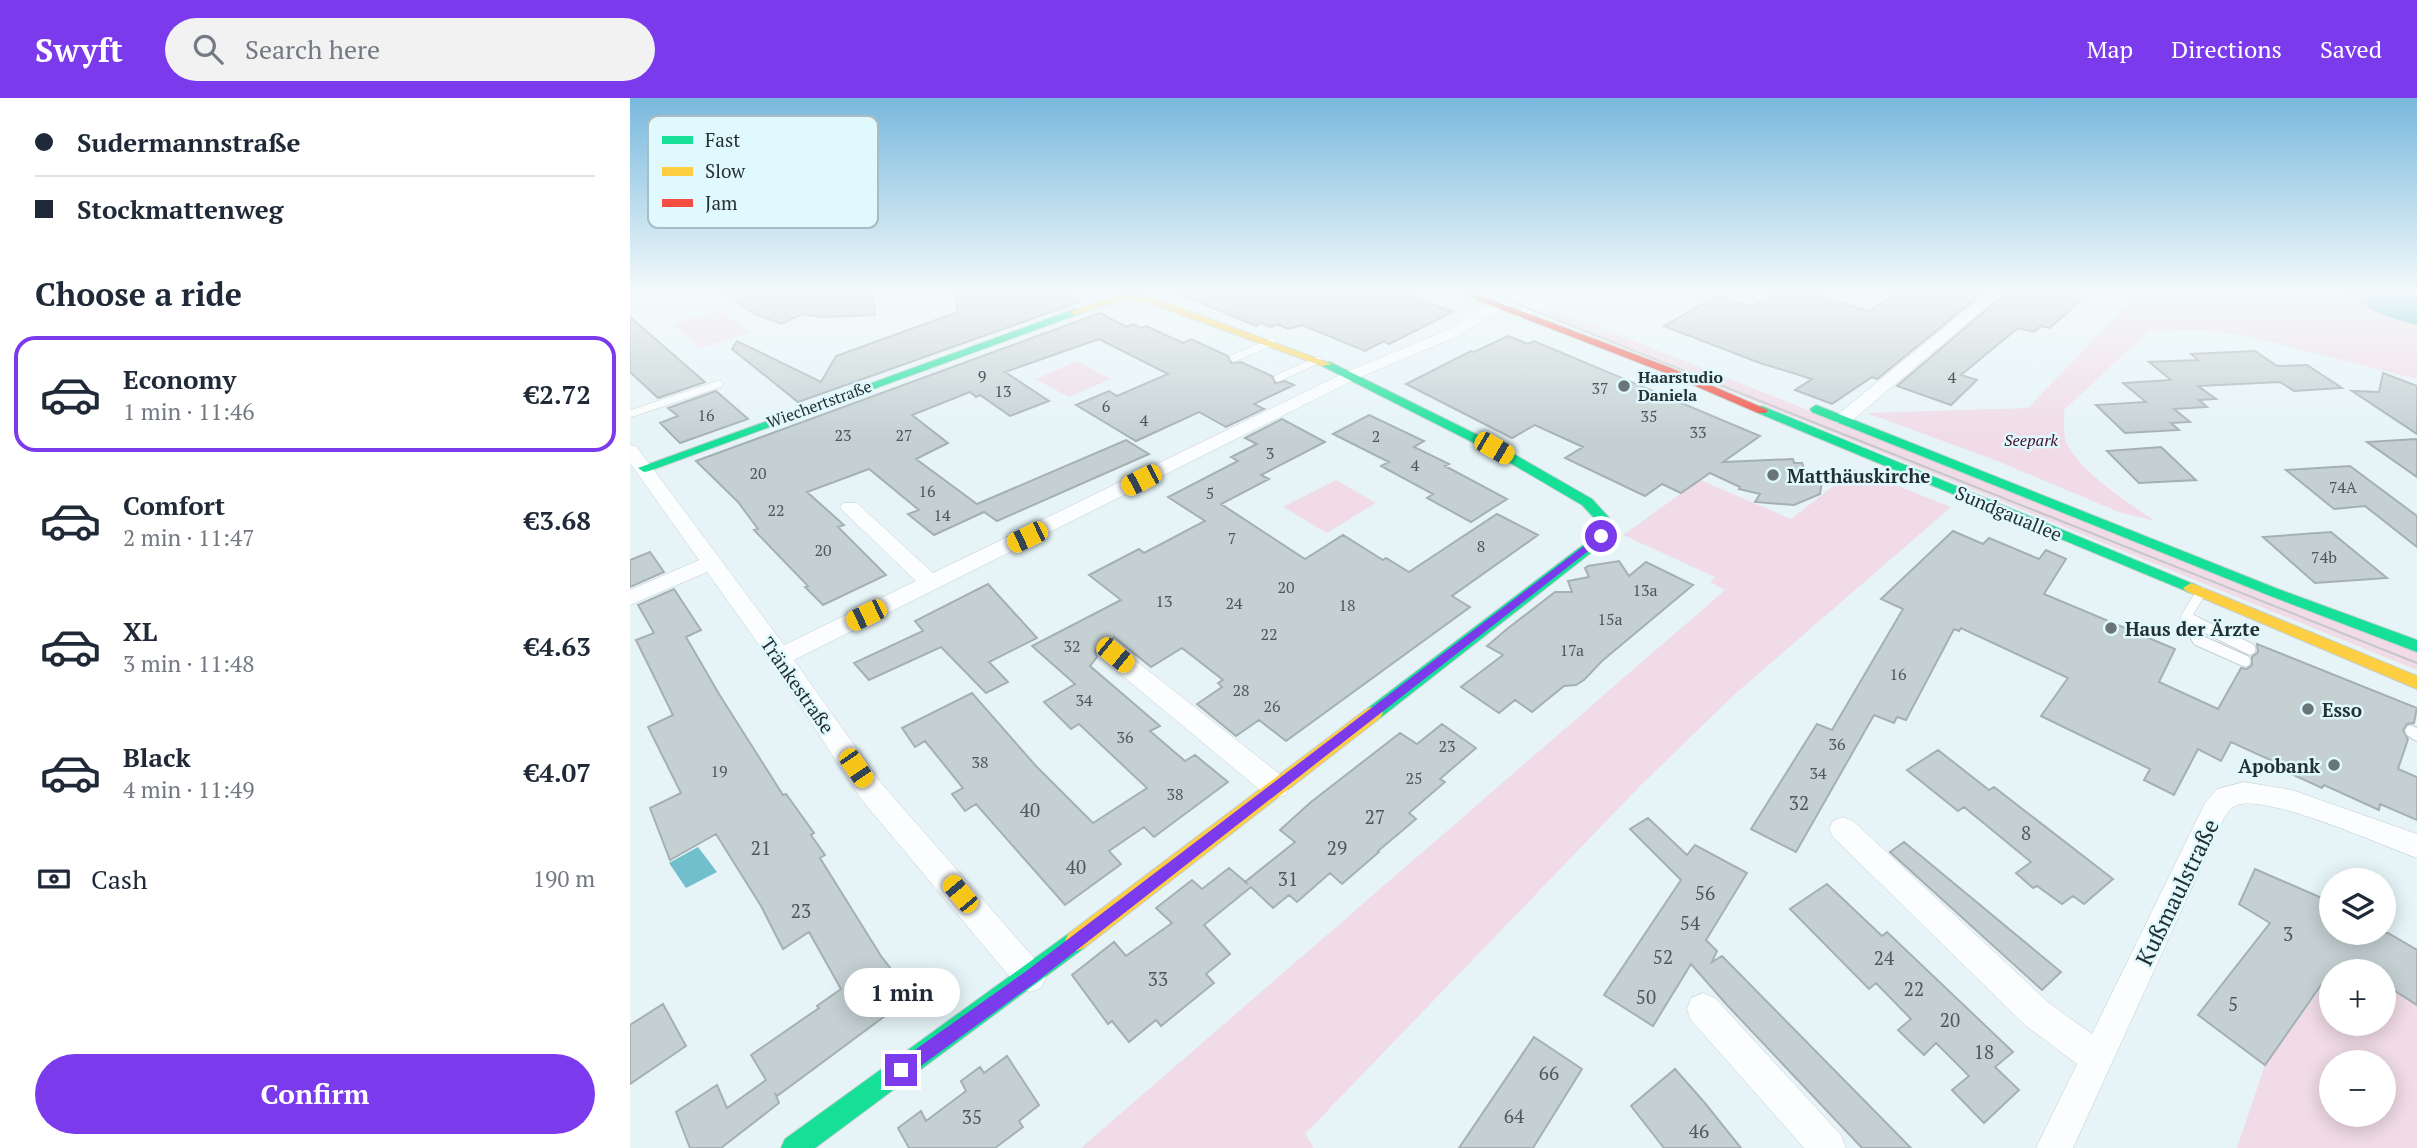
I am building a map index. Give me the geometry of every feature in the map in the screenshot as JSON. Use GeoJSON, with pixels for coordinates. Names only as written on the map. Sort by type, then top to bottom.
{"type":"FeatureCollection","features":[{"type":"Feature","properties":{"kind":"street","name":"Wiechertstraße"},"geometry":{"type":"LineString","coordinates":[[637,459],[987,341]]}},
{"type":"Feature","properties":{"kind":"street","name":"Wiechertstraße"},"geometry":{"type":"LineString","coordinates":[[1268,341],[1352,376],[1494,448],[1587,502],[1602,514],[1606,522],[1605,529],[1592,545],[1276,787]]}},
{"type":"Feature","properties":{"kind":"street"},"geometry":{"type":"LineString","coordinates":[[780,657],[1352,376],[1434,341]]}},
{"type":"Feature","properties":{"kind":"street","name":"Sundgauallee"},"geometry":{"type":"LineString","coordinates":[[1593,341],[2417,682]]}},
{"type":"Feature","properties":{"kind":"street"},"geometry":{"type":"LineString","coordinates":[[1843,419],[1938,341]]}},
{"type":"Feature","properties":{"kind":"street","name":"Sundgauallee"},"geometry":{"type":"LineString","coordinates":[[1807,405],[2273,592],[2417,646]]}},
{"type":"Feature","properties":{"kind":"street","name":"Tränkestraße"},"geometry":{"type":"LineString","coordinates":[[637,459],[872,790],[1030,977]]}},
{"type":"Feature","properties":{"kind":"street"},"geometry":{"type":"LineString","coordinates":[[850,507],[931,583]]}},
{"type":"Feature","properties":{"kind":"street"},"geometry":{"type":"LineString","coordinates":[[630,598],[709,563]]}},
{"type":"Feature","properties":{"kind":"street"},"geometry":{"type":"LineString","coordinates":[[794,1148],[1030,977],[1276,787],[1109,652]]}},
{"type":"Feature","properties":{"kind":"street","name":"Kußmaulstraße"},"geometry":{"type":"LineString","coordinates":[[2054,1148],[2206,827],[2224,798],[2239,792],[2260,792],[2291,800],[2417,846]]}},
{"type":"Feature","properties":{"kind":"street"},"geometry":{"type":"LineString","coordinates":[[1843,829],[2037,1014],[2098,1057]]}},
{"type":"Feature","properties":{"kind":"street"},"geometry":{"type":"LineString","coordinates":[[1703,1009],[1828,1148]]}},
{"type":"Feature","properties":{"kind":"lane"},"geometry":{"type":"LineString","coordinates":[[1238,359],[1274,343]]}},
{"type":"Feature","properties":{"kind":"lane"},"geometry":{"type":"LineString","coordinates":[[1276,376],[1314,359]]}},
{"type":"Feature","properties":{"kind":"lane"},"geometry":{"type":"LineString","coordinates":[[630,414],[719,384]]}},
{"type":"Feature","properties":{"kind":"lane"},"geometry":{"type":"LineString","coordinates":[[2186,617],[2201,592]]}},
{"type":"Feature","properties":{"kind":"lane"},"geometry":{"type":"LineString","coordinates":[[2186,617],[2250,649]]}},
{"type":"Feature","properties":{"kind":"lane"},"geometry":{"type":"LineString","coordinates":[[2186,617],[2198,640],[2245,661]]}},
{"type":"Feature","properties":{"kind":"green space"},"geometry":{"type":"Polygon","coordinates":[[[692,341],[723,341],[700,348],[692,341]]]}},
{"type":"Feature","properties":{"kind":"green space"},"geometry":{"type":"Polygon","coordinates":[[[1607,341],[1634,341],[2417,651],[2417,670],[1607,341]]]}},
{"type":"Feature","properties":{"kind":"green space","name":"Seepark"},"geometry":{"type":"Polygon","coordinates":[[[2092,341],[2138,341],[2064,410],[2064,432],[2070,450],[2079,462],[2118,495],[2155,521],[2119,512],[1995,460],[1867,413],[2028,408],[2092,341]]]}},
{"type":"Feature","properties":{"kind":"green space"},"geometry":{"type":"Polygon","coordinates":[[[2268,341],[2417,341],[2417,379],[2268,341]]]}},
{"type":"Feature","properties":{"kind":"green space"},"geometry":{"type":"Polygon","coordinates":[[[1077,361],[1111,379],[1069,397],[1035,379],[1077,361]]]}},
{"type":"Feature","properties":{"kind":"green space"},"geometry":{"type":"Polygon","coordinates":[[[1855,469],[1951,507],[1736,693],[1640,786],[1305,1134],[1314,1148],[1081,1148],[1725,590],[1710,582],[1715,577],[1623,535],[1700,480],[1791,519],[1855,469]]]}},
{"type":"Feature","properties":{"kind":"green space"},"geometry":{"type":"Polygon","coordinates":[[[1336,480],[1376,503],[1327,533],[1283,507],[1336,480]]]}},
{"type":"Feature","properties":{"kind":"green space"},"geometry":{"type":"Polygon","coordinates":[[[2319,991],[2319,1036],[2396,1036],[2396,992],[2417,1005],[2417,1148],[2237,1148],[2265,1065],[2319,991]]]}},
{"type":"Feature","properties":{"kind":"water"},"geometry":{"type":"Polygon","coordinates":[[[698,847],[717,872],[686,888],[669,863],[698,847]]]}},
{"type":"Feature","properties":{"kind":"building"},"geometry":{"type":"Polygon","coordinates":[[[630,341],[658,341],[705,382],[658,398],[630,372],[630,341]]]}},
{"type":"Feature","properties":{"kind":"building"},"geometry":{"type":"Polygon","coordinates":[[[737,341],[821,382],[836,356],[878,341],[969,341],[798,402],[732,349],[737,341]]]}},
{"type":"Feature","properties":{"kind":"building"},"geometry":{"type":"Polygon","coordinates":[[[1024,341],[1093,341],[1005,372],[1049,401],[1010,416],[980,395],[976,397],[970,392],[912,415],[948,443],[916,459],[977,504],[1126,440],[1149,454],[997,521],[984,512],[934,535],[908,514],[919,510],[869,469],[807,492],[844,525],[838,527],[886,575],[823,605],[754,530],[758,529],[738,502],[696,461],[1024,341]]]}},
{"type":"Feature","properties":{"kind":"building"},"geometry":{"type":"Polygon","coordinates":[[[1103,341],[1195,341],[1228,356],[1231,363],[1241,362],[1272,376],[1275,383],[1285,381],[1294,385],[1254,404],[1264,409],[1226,427],[1199,412],[1136,441],[1076,405],[1109,391],[1117,396],[1168,374],[1103,341]]]}},
{"type":"Feature","properties":{"kind":"building"},"geometry":{"type":"Polygon","coordinates":[[[1341,341],[1384,341],[1365,351],[1341,341]]]}},
{"type":"Feature","properties":{"kind":"building"},"geometry":{"type":"Polygon","coordinates":[[[1497,341],[1520,341],[1528,344],[1534,341],[1760,436],[1723,462],[1793,459],[1794,463],[1802,463],[1806,473],[1823,473],[1820,494],[1794,505],[1755,502],[1760,494],[1739,489],[1740,487],[1710,473],[1681,493],[1662,484],[1645,496],[1565,458],[1583,447],[1535,425],[1512,438],[1406,384],[1471,351],[1497,341]]]}},
{"type":"Feature","properties":{"kind":"building"},"geometry":{"type":"Polygon","coordinates":[[[1703,341],[1924,341],[1877,379],[1872,377],[1832,404],[1795,390],[1812,379],[1703,341]]]}},
{"type":"Feature","properties":{"kind":"building"},"geometry":{"type":"Polygon","coordinates":[[[1950,341],[2002,341],[1961,375],[1977,380],[1951,405],[1897,386],[1950,341]]]}},
{"type":"Feature","properties":{"kind":"building"},"geometry":{"type":"Polygon","coordinates":[[[2255,351],[2277,366],[2307,365],[2342,388],[2294,391],[2280,382],[2198,386],[2216,399],[2199,400],[2207,407],[2174,409],[2190,422],[2171,423],[2179,430],[2125,433],[2096,405],[2146,402],[2123,383],[2171,380],[2149,362],[2198,360],[2191,354],[2255,351]]]}},
{"type":"Feature","properties":{"kind":"building"},"geometry":{"type":"Polygon","coordinates":[[[2383,373],[2417,386],[2417,434],[2352,391],[2379,392],[2383,373]]]}},
{"type":"Feature","properties":{"kind":"building"},"geometry":{"type":"Polygon","coordinates":[[[716,391],[748,419],[680,443],[660,423],[678,416],[668,408],[716,391]]]}},
{"type":"Feature","properties":{"kind":"building"},"geometry":{"type":"Polygon","coordinates":[[[1369,415],[1424,441],[1414,447],[1449,464],[1445,466],[1507,499],[1471,522],[1427,498],[1433,494],[1381,466],[1389,462],[1333,434],[1369,415]]]}},
{"type":"Feature","properties":{"kind":"building"},"geometry":{"type":"Polygon","coordinates":[[[1282,419],[1325,442],[1261,475],[1269,479],[1221,504],[1305,559],[1343,535],[1383,560],[1386,558],[1409,572],[1497,514],[1538,535],[1452,596],[1470,607],[1286,741],[1259,720],[1236,736],[1197,704],[1222,687],[1218,683],[1223,680],[1182,648],[1151,667],[1114,637],[1110,642],[1099,645],[1095,651],[1097,657],[1090,666],[1160,726],[1150,731],[1185,761],[1195,755],[1228,782],[1154,837],[1144,827],[1109,851],[1121,864],[1065,905],[976,804],[965,811],[952,794],[963,788],[925,741],[915,747],[902,728],[972,693],[1036,766],[1093,823],[1147,788],[1079,724],[1071,729],[1044,702],[1075,684],[1032,646],[1121,600],[1089,575],[1139,549],[1144,553],[1205,521],[1168,497],[1238,461],[1231,457],[1257,444],[1245,438],[1282,419]]]}},
{"type":"Feature","properties":{"kind":"building"},"geometry":{"type":"Polygon","coordinates":[[[2417,439],[2417,477],[2367,442],[2417,439]]]}},
{"type":"Feature","properties":{"kind":"building"},"geometry":{"type":"Polygon","coordinates":[[[2161,447],[2196,480],[2139,483],[2107,451],[2161,447]]]}},
{"type":"Feature","properties":{"kind":"building"},"geometry":{"type":"Polygon","coordinates":[[[2350,466],[2417,516],[2417,547],[2365,506],[2334,509],[2286,470],[2350,466]]]}},
{"type":"Feature","properties":{"kind":"building"},"geometry":{"type":"Polygon","coordinates":[[[1953,531],[1983,544],[1989,538],[2039,559],[2046,550],[2066,559],[2044,594],[2175,649],[2159,682],[2218,709],[2241,668],[2247,669],[2252,665],[2252,657],[2258,652],[2257,644],[2417,708],[2414,723],[2407,724],[2403,730],[2408,739],[2398,769],[2417,777],[2417,820],[2380,804],[2379,810],[2324,785],[2322,788],[2289,773],[2290,769],[2231,742],[2221,761],[2198,749],[2174,795],[2144,780],[2150,769],[2041,716],[2068,678],[1961,628],[1959,631],[1954,629],[1906,720],[1897,717],[1894,723],[1874,715],[1796,852],[1751,829],[1817,724],[1832,730],[1903,609],[1881,599],[1953,531]]]}},
{"type":"Feature","properties":{"kind":"building"},"geometry":{"type":"Polygon","coordinates":[[[2331,532],[2387,578],[2315,583],[2263,537],[2331,532]]]}},
{"type":"Feature","properties":{"kind":"building"},"geometry":{"type":"Polygon","coordinates":[[[650,552],[664,572],[630,587],[630,560],[650,552]]]}},
{"type":"Feature","properties":{"kind":"building"},"geometry":{"type":"Polygon","coordinates":[[[1619,561],[1629,576],[1646,562],[1693,585],[1602,661],[1584,680],[1576,685],[1564,686],[1532,712],[1515,700],[1499,713],[1461,687],[1503,655],[1487,646],[1507,629],[1555,592],[1572,592],[1568,581],[1589,577],[1585,568],[1588,566],[1619,561]]]}},
{"type":"Feature","properties":{"kind":"building"},"geometry":{"type":"Polygon","coordinates":[[[988,584],[1037,638],[989,662],[1008,682],[986,693],[941,647],[869,680],[854,663],[923,631],[915,621],[988,584]]]}},
{"type":"Feature","properties":{"kind":"building"},"geometry":{"type":"Polygon","coordinates":[[[674,589],[701,630],[686,637],[719,694],[783,795],[786,794],[814,833],[811,835],[825,855],[820,858],[881,956],[912,996],[777,1096],[775,1093],[779,1103],[721,1148],[690,1148],[676,1112],[717,1085],[727,1108],[766,1080],[751,1055],[819,1008],[817,1006],[841,989],[809,932],[783,949],[761,906],[716,834],[670,860],[650,808],[681,793],[648,727],[673,715],[636,640],[654,633],[638,605],[674,589]]]}},
{"type":"Feature","properties":{"kind":"building"},"geometry":{"type":"Polygon","coordinates":[[[1442,724],[1476,748],[1440,779],[1445,782],[1409,813],[1416,819],[1342,884],[1330,873],[1297,902],[1289,895],[1273,908],[1251,887],[1204,925],[1230,954],[1206,974],[1214,983],[1161,1026],[1156,1020],[1129,1042],[1112,1021],[1108,1024],[1072,975],[1114,942],[1126,956],[1172,923],[1156,908],[1192,880],[1202,889],[1229,868],[1245,882],[1295,842],[1280,830],[1311,802],[1400,733],[1417,744],[1442,724]]]}},
{"type":"Feature","properties":{"kind":"building"},"geometry":{"type":"Polygon","coordinates":[[[1938,750],[1989,790],[1994,787],[2113,879],[2084,904],[2073,896],[2062,904],[2037,886],[2033,888],[2016,873],[2031,862],[1964,807],[1958,811],[1907,770],[1938,750]]]}},
{"type":"Feature","properties":{"kind":"building"},"geometry":{"type":"Polygon","coordinates":[[[1648,818],[1687,855],[1695,845],[1747,873],[1706,940],[1717,951],[1712,962],[1722,956],[1911,1148],[1862,1148],[1691,964],[1653,1026],[1604,995],[1681,880],[1630,829],[1648,818]]]}},
{"type":"Feature","properties":{"kind":"building"},"geometry":{"type":"Polygon","coordinates":[[[1904,842],[2061,972],[2042,990],[1890,852],[1904,842]]]}},
{"type":"Feature","properties":{"kind":"building"},"geometry":{"type":"Polygon","coordinates":[[[2255,869],[2319,897],[2319,945],[2396,945],[2396,938],[2417,950],[2417,1005],[2396,992],[2396,959],[2319,959],[2319,988],[2265,1065],[2198,1015],[2270,923],[2239,904],[2255,869]]]}},
{"type":"Feature","properties":{"kind":"building"},"geometry":{"type":"Polygon","coordinates":[[[1827,884],[1882,936],[1887,932],[2013,1052],[1995,1067],[2019,1090],[1984,1123],[1952,1090],[1969,1076],[1936,1043],[1924,1055],[1898,1030],[1911,1019],[1876,983],[1869,989],[1790,909],[1827,884]]]}},
{"type":"Feature","properties":{"kind":"building"},"geometry":{"type":"Polygon","coordinates":[[[663,1004],[686,1046],[630,1084],[630,1025],[663,1004]]]}},
{"type":"Feature","properties":{"kind":"building"},"geometry":{"type":"Polygon","coordinates":[[[1534,1037],[1582,1069],[1533,1148],[1459,1148],[1534,1037]]]}},
{"type":"Feature","properties":{"kind":"building"},"geometry":{"type":"Polygon","coordinates":[[[1007,1056],[1039,1105],[1019,1121],[1023,1127],[995,1148],[909,1148],[898,1128],[921,1111],[926,1121],[966,1091],[961,1081],[980,1067],[984,1073],[1007,1056]]]}},
{"type":"Feature","properties":{"kind":"building"},"geometry":{"type":"Polygon","coordinates":[[[1675,1069],[1741,1148],[1664,1148],[1631,1106],[1675,1069]]]}},
{"type":"Feature","properties":{"kind":"tram line"},"geometry":{"type":"LineString","coordinates":[[1610,341],[2417,663]]}},
{"type":"Feature","properties":{"kind":"traffic: fast"},"geometry":{"type":"LineString","coordinates":[[644,468],[995,341]]}},
{"type":"Feature","properties":{"kind":"traffic: fast"},"geometry":{"type":"LineString","coordinates":[[1326,364],[1494,448],[1587,502],[1606,522],[1601,536],[1592,545],[1374,713]]}},
{"type":"Feature","properties":{"kind":"traffic: fast"},"geometry":{"type":"LineString","coordinates":[[1816,409],[2273,592],[2417,646]]}},
{"type":"Feature","properties":{"kind":"traffic: fast"},"geometry":{"type":"LineString","coordinates":[[1762,410],[2191,588]]}},
{"type":"Feature","properties":{"kind":"traffic: fast"},"geometry":{"type":"LineString","coordinates":[[794,1148],[1076,941]]}},
{"type":"Feature","properties":{"kind":"traffic: slow"},"geometry":{"type":"LineString","coordinates":[[1263,341],[1326,364]]}},
{"type":"Feature","properties":{"kind":"traffic: slow"},"geometry":{"type":"LineString","coordinates":[[2191,588],[2417,683]]}},
{"type":"Feature","properties":{"kind":"traffic: slow"},"geometry":{"type":"LineString","coordinates":[[1076,941],[1374,713]]}},
{"type":"Feature","properties":{"kind":"traffic: jam"},"geometry":{"type":"LineString","coordinates":[[1590,341],[1762,410]]}},
{"type":"Feature","properties":{"kind":"place","name":"Haarstudio Daniela"},"geometry":{"type":"Point","coordinates":[1624,386]}},
{"type":"Feature","properties":{"kind":"place","name":"Matthäuskirche"},"geometry":{"type":"Point","coordinates":[1773,475]}},
{"type":"Feature","properties":{"kind":"place","name":"Haus der Ärzte"},"geometry":{"type":"Point","coordinates":[2111,628]}},
{"type":"Feature","properties":{"kind":"place","name":"Esso"},"geometry":{"type":"Point","coordinates":[2308,709]}},
{"type":"Feature","properties":{"kind":"place","name":"Apobank"},"geometry":{"type":"Point","coordinates":[2334,765]}},
{"type":"Feature","properties":{"kind":"route"},"geometry":{"type":"LineString","coordinates":[[901,1070],[1030,977],[1601,536]]}}]}
